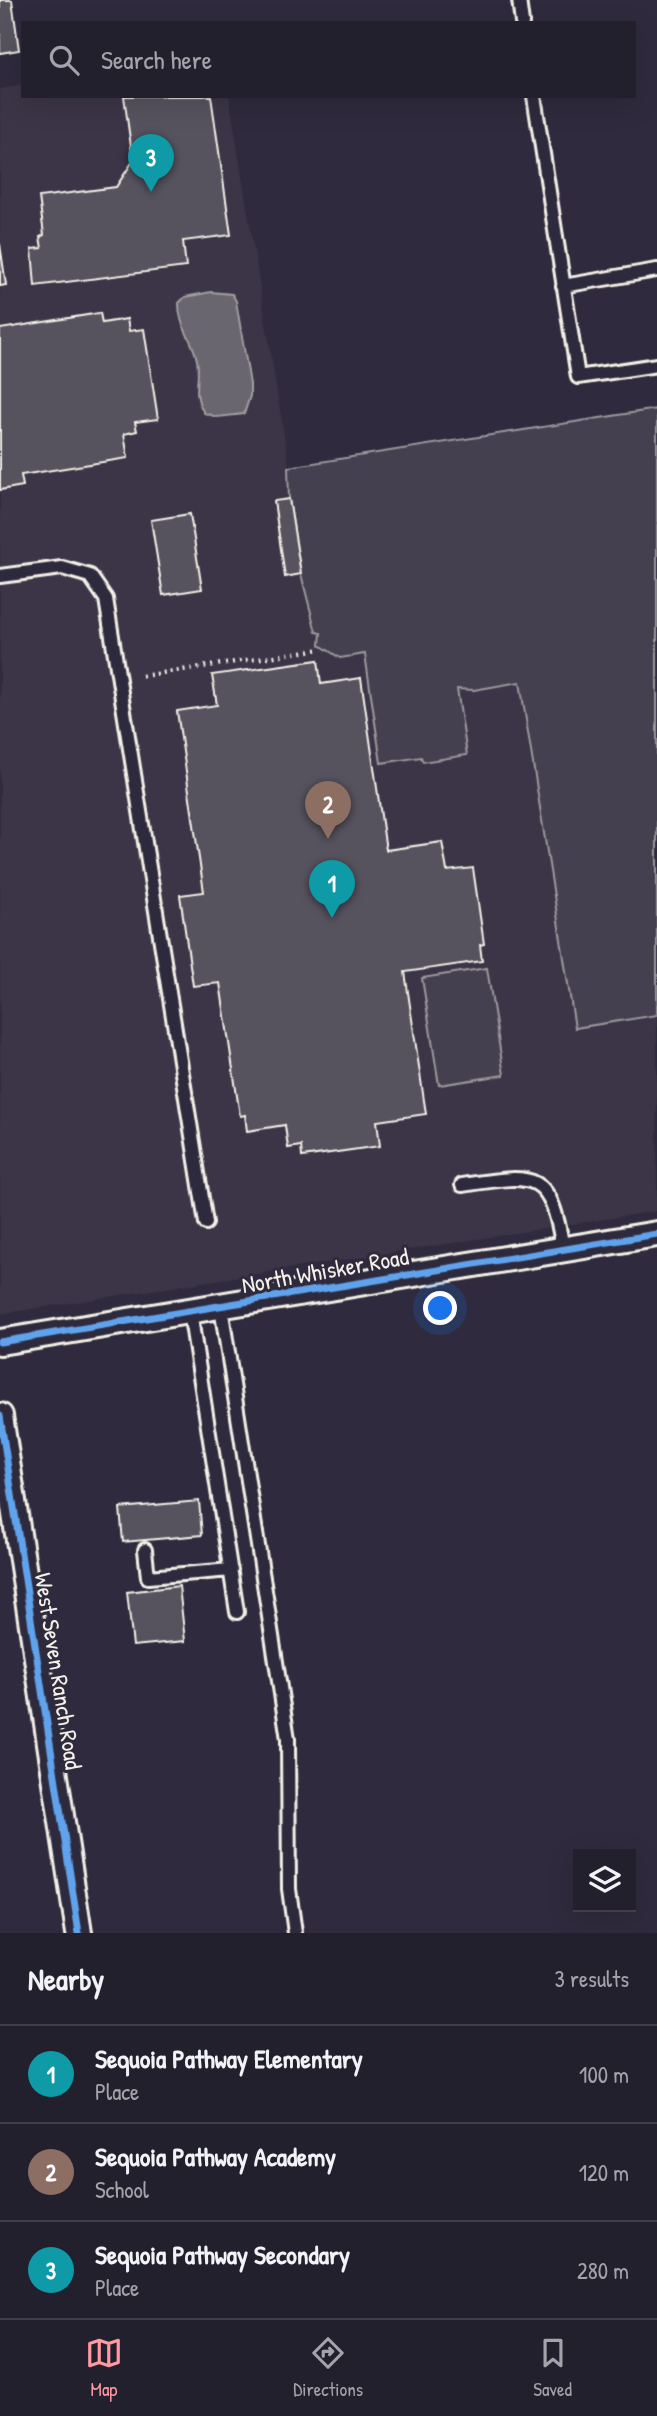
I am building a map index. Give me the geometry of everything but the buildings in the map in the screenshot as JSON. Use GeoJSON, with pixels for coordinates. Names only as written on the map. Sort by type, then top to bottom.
{"type":"FeatureCollection","features":[{"type":"Feature","properties":{"kind":"street","name":"North Whisker Road"},"geometry":{"type":"LineString","coordinates":[[0,1342],[657,1234]]}},
{"type":"Feature","properties":{"kind":"street","name":"West Seven Ranch Road"},"geometry":{"type":"LineString","coordinates":[[0,1416],[79,1933]]}},
{"type":"Feature","properties":{"kind":"lane"},"geometry":{"type":"LineString","coordinates":[[519,0],[522,21]]}},
{"type":"Feature","properties":{"kind":"lane"},"geometry":{"type":"LineString","coordinates":[[534,98],[578,377],[657,365]]}},
{"type":"Feature","properties":{"kind":"lane"},"geometry":{"type":"LineString","coordinates":[[563,286],[657,270]]}},
{"type":"Feature","properties":{"kind":"lane"},"geometry":{"type":"LineString","coordinates":[[0,576],[62,568],[90,576],[106,600],[206,1223]]}},
{"type":"Feature","properties":{"kind":"lane"},"geometry":{"type":"LineString","coordinates":[[461,1185],[526,1179],[546,1189],[556,1210],[563,1249]]}},
{"type":"Feature","properties":{"kind":"lane"},"geometry":{"type":"LineString","coordinates":[[221,1307],[288,1739],[289,1889],[295,1933]]}},
{"type":"Feature","properties":{"kind":"lane"},"geometry":{"type":"LineString","coordinates":[[190,1312],[237,1612]]}},
{"type":"Feature","properties":{"kind":"lane"},"geometry":{"type":"LineString","coordinates":[[145,1550],[148,1577],[231,1570]]}},
{"type":"Feature","properties":{"kind":"path"},"geometry":{"type":"LineString","coordinates":[[142,676],[321,649]]}},
{"type":"Feature","properties":{"kind":"shaded area"},"geometry":{"type":"Polygon","coordinates":[[[21,85],[21,98],[229,98],[289,466],[657,409],[657,1211],[0,1314],[0,89],[21,85]]]}},
{"type":"Feature","properties":{"kind":"shaded area"},"geometry":{"type":"Polygon","coordinates":[[[211,292],[232,294],[236,301],[250,384],[250,396],[244,414],[217,417],[204,413],[198,398],[197,360],[183,326],[179,303],[185,297],[211,292]]]}},
{"type":"Feature","properties":{"kind":"shaded area"},"geometry":{"type":"Polygon","coordinates":[[[657,409],[657,1015],[575,1028],[520,682],[474,690],[457,689],[467,755],[423,762],[421,757],[381,763],[365,654],[340,658],[320,645],[321,633],[316,632],[301,574],[289,499],[288,467],[657,409]]]}},
{"type":"Feature","properties":{"kind":"shaded area"},"geometry":{"type":"Polygon","coordinates":[[[487,968],[504,1075],[439,1085],[422,978],[487,968]]]}},
{"type":"Feature","properties":{"kind":"cycle path"},"geometry":{"type":"LineString","coordinates":[[0,1342],[657,1234]]}},
{"type":"Feature","properties":{"kind":"cycle path"},"geometry":{"type":"LineString","coordinates":[[0,1416],[79,1933]]}},
{"type":"Feature","properties":{"kind":"place","name":"Sequoia Pathway Secondary"},"geometry":{"type":"Point","coordinates":[151,192]}},
{"type":"Feature","properties":{"kind":"place","name":"Sequoia Pathway Academy"},"geometry":{"type":"Point","coordinates":[328,839]}},
{"type":"Feature","properties":{"kind":"place","name":"Sequoia Pathway Elementary"},"geometry":{"type":"Point","coordinates":[332,918]}}]}
